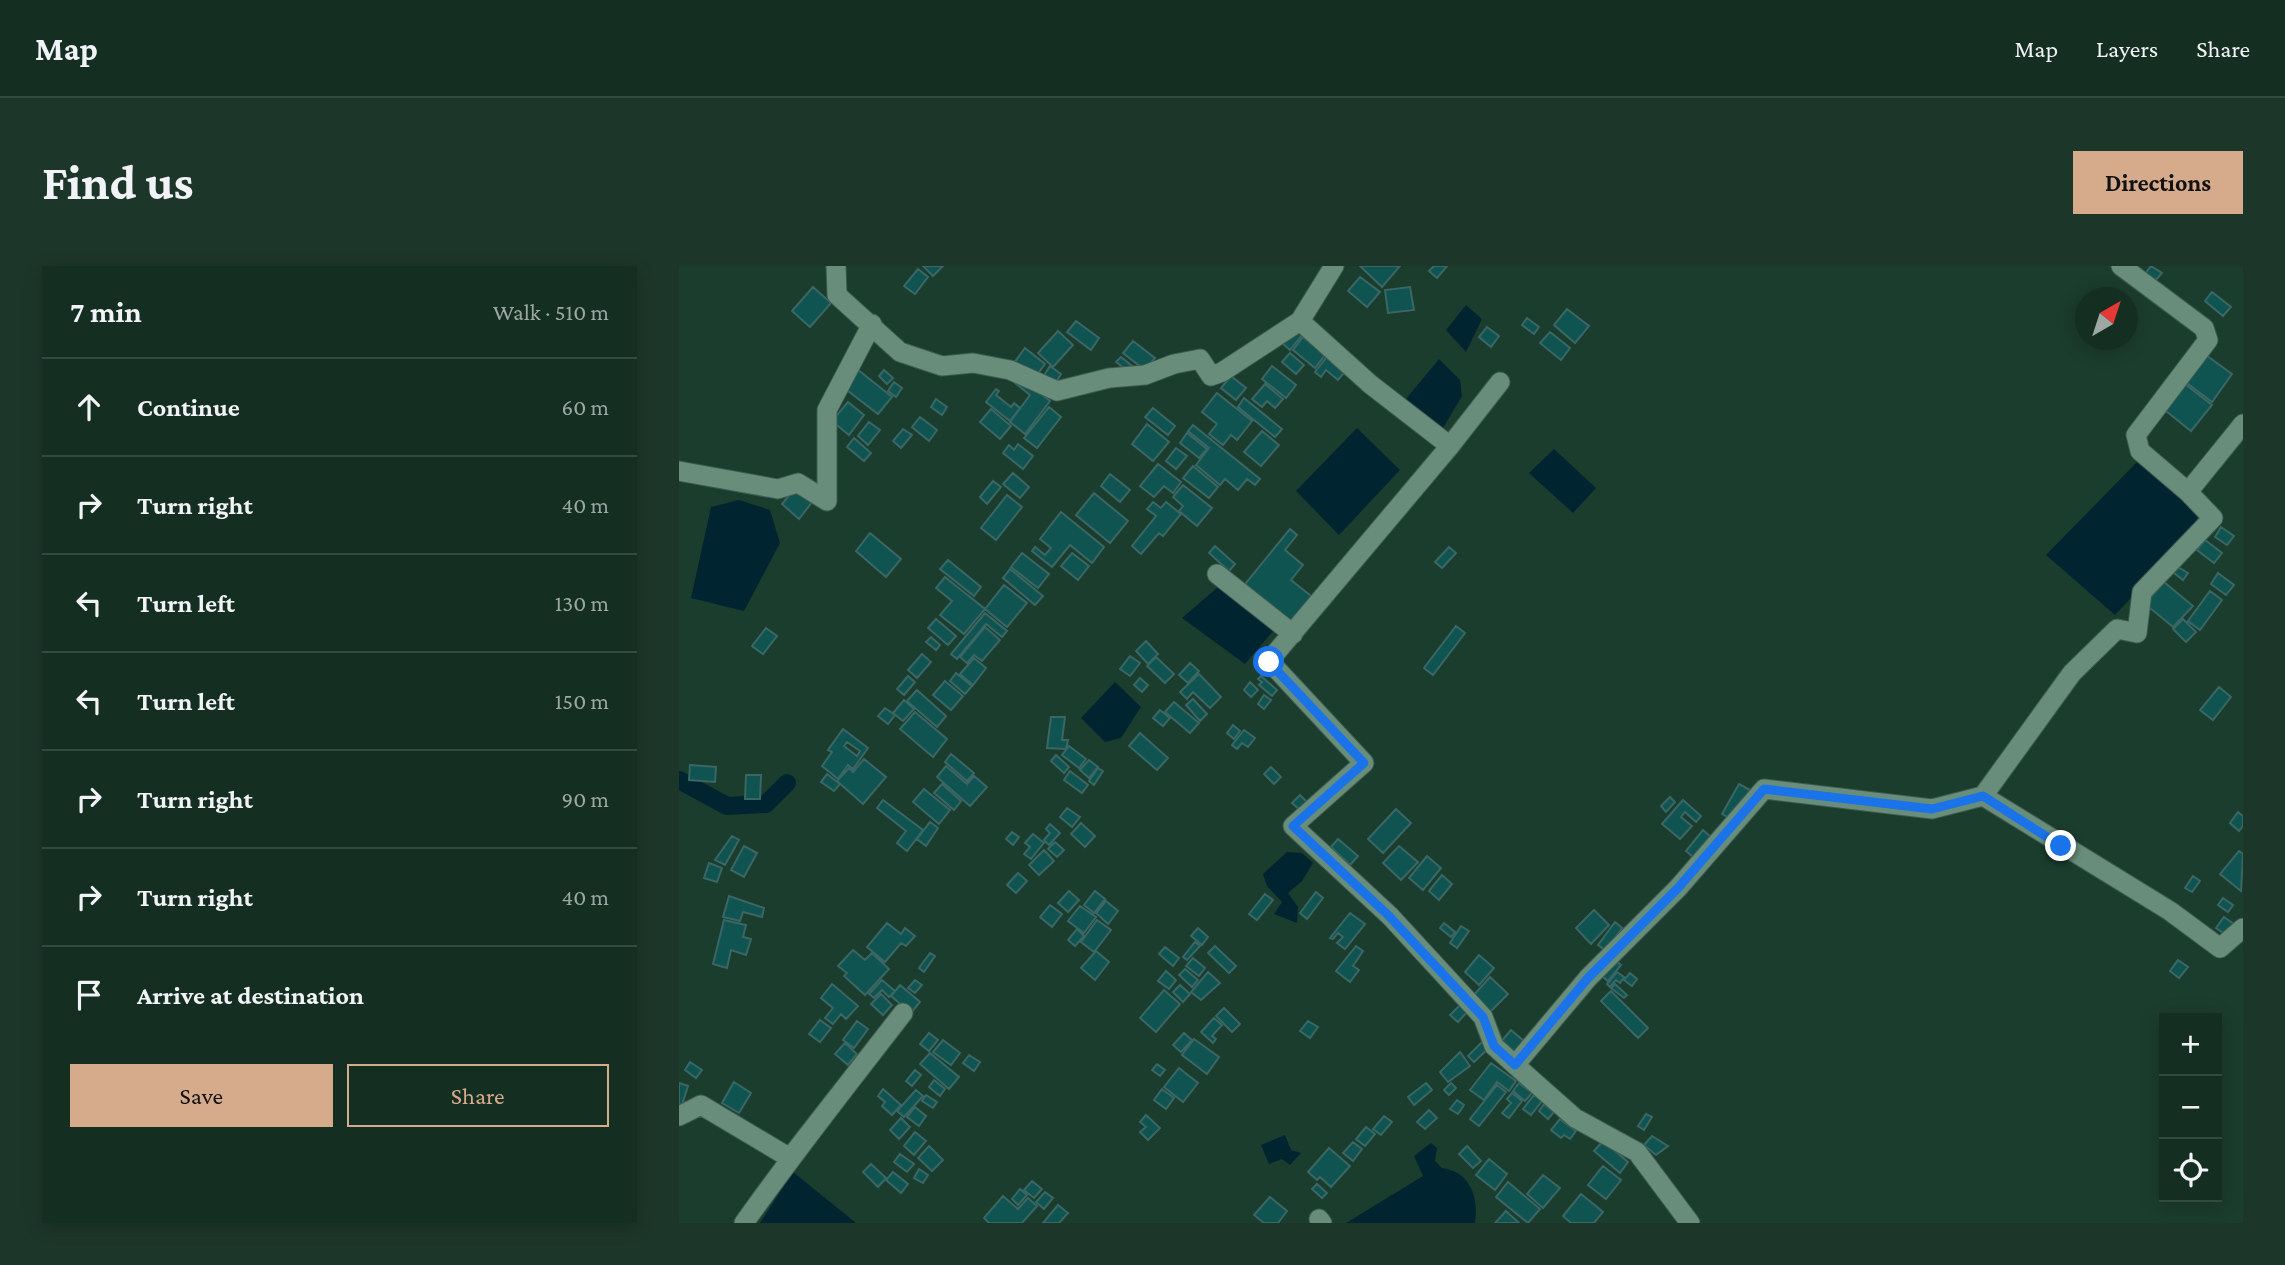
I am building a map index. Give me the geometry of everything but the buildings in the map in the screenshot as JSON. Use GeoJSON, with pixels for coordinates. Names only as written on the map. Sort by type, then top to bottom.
{"type":"FeatureCollection","features":[{"type":"Feature","properties":{"kind":"street"},"geometry":{"type":"LineString","coordinates":[[836,266],[837,295],[872,324],[899,352],[943,366],[973,362],[1010,370],[1057,391],[1109,378],[1145,375],[1174,364],[1200,359],[1211,376],[1222,372],[1300,321],[1334,266]]}},
{"type":"Feature","properties":{"kind":"street"},"geometry":{"type":"LineString","coordinates":[[1515,1065],[1588,978],[1678,888],[1764,789],[1932,809],[1983,796],[2072,673],[2117,629],[2137,634],[2142,592],[2213,518],[2188,492],[2140,451],[2136,435],[2208,340],[2204,328],[2121,266]]}},
{"type":"Feature","properties":{"kind":"street"},"geometry":{"type":"LineString","coordinates":[[1300,321],[1370,384],[1450,446]]}},
{"type":"Feature","properties":{"kind":"street"},"geometry":{"type":"LineString","coordinates":[[679,471],[778,489],[798,483],[827,501],[827,410],[872,324]]}},
{"type":"Feature","properties":{"kind":"street"},"geometry":{"type":"LineString","coordinates":[[1500,382],[1450,446],[1269,662],[1364,763],[1293,826],[1408,936],[1483,1017],[1494,1046],[1575,1118],[1637,1152],[1690,1223]]}},
{"type":"Feature","properties":{"kind":"street"},"geometry":{"type":"LineString","coordinates":[[2188,492],[2243,424]]}},
{"type":"Feature","properties":{"kind":"street"},"geometry":{"type":"LineString","coordinates":[[1217,574],[1293,634]]}},
{"type":"Feature","properties":{"kind":"street"},"geometry":{"type":"LineString","coordinates":[[1983,796],[2170,911],[2220,948],[2243,928]]}},
{"type":"Feature","properties":{"kind":"street"},"geometry":{"type":"LineString","coordinates":[[744,1223],[790,1158],[903,1013],[895,1024],[790,1158]]}},
{"type":"Feature","properties":{"kind":"street"},"geometry":{"type":"LineString","coordinates":[[679,1116],[701,1105],[790,1158]]}},
{"type":"Feature","properties":{"kind":"water"},"geometry":{"type":"Polygon","coordinates":[[[1466,305],[1482,319],[1466,352],[1446,330],[1466,305]]]}},
{"type":"Feature","properties":{"kind":"water"},"geometry":{"type":"Polygon","coordinates":[[[1439,359],[1460,380],[1462,396],[1440,433],[1401,405],[1439,359]]]}},
{"type":"Feature","properties":{"kind":"water"},"geometry":{"type":"Polygon","coordinates":[[[1357,428],[1400,470],[1339,535],[1296,491],[1357,428]]]}},
{"type":"Feature","properties":{"kind":"water"},"geometry":{"type":"Polygon","coordinates":[[[1554,449],[1596,488],[1573,513],[1529,473],[1554,449]]]}},
{"type":"Feature","properties":{"kind":"water"},"geometry":{"type":"Polygon","coordinates":[[[2138,461],[2198,513],[2196,528],[2115,615],[2046,555],[2138,461]]]}},
{"type":"Feature","properties":{"kind":"water"},"geometry":{"type":"Polygon","coordinates":[[[739,500],[770,510],[780,543],[744,611],[691,598],[711,507],[739,500]]]}},
{"type":"Feature","properties":{"kind":"water"},"geometry":{"type":"Polygon","coordinates":[[[1218,587],[1274,630],[1245,664],[1182,618],[1218,587]]]}},
{"type":"Feature","properties":{"kind":"water"},"geometry":{"type":"Polygon","coordinates":[[[1115,682],[1141,707],[1121,738],[1105,742],[1081,718],[1115,682]]]}},
{"type":"Feature","properties":{"kind":"water"},"geometry":{"type":"Polygon","coordinates":[[[1287,852],[1302,853],[1313,863],[1302,881],[1288,893],[1298,907],[1297,923],[1274,914],[1282,902],[1267,886],[1263,874],[1287,852]]]}},
{"type":"Feature","properties":{"kind":"water"},"geometry":{"type":"Polygon","coordinates":[[[1285,1135],[1291,1150],[1301,1153],[1290,1165],[1282,1159],[1269,1164],[1261,1145],[1285,1135]]]}},
{"type":"Feature","properties":{"kind":"water"},"geometry":{"type":"Polygon","coordinates":[[[1431,1143],[1437,1148],[1435,1161],[1442,1168],[1460,1174],[1471,1187],[1475,1223],[1346,1223],[1423,1176],[1414,1156],[1431,1143]]]}},
{"type":"Feature","properties":{"kind":"water"},"geometry":{"type":"Polygon","coordinates":[[[793,1172],[856,1223],[760,1223],[793,1172]]]}},
{"type":"Feature","properties":{"kind":"waterway"},"geometry":{"type":"LineString","coordinates":[[679,780],[727,806],[766,804],[787,783]]}},
{"type":"Feature","properties":{"kind":"route"},"geometry":{"type":"LineString","coordinates":[[1269,662],[1364,763],[1293,826],[1389,916],[1483,1017],[1494,1046],[1515,1065],[1588,978],[1678,888],[1764,789],[1932,809],[1983,796],[2061,846]]}}]}
